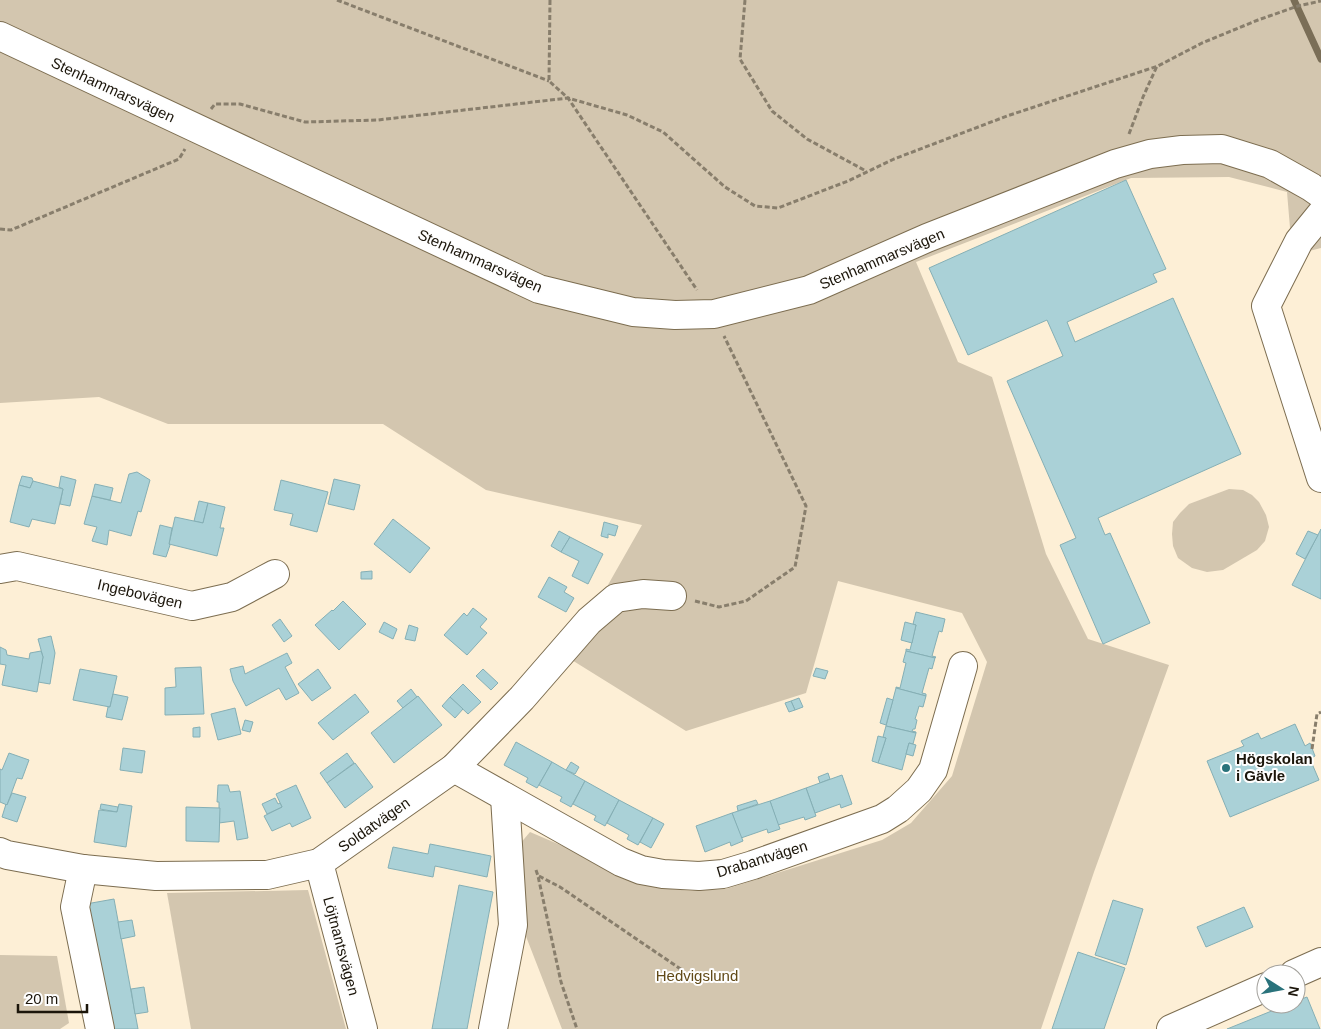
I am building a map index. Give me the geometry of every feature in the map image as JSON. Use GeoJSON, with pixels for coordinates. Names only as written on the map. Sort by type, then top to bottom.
{"type":"FeatureCollection","features":[{"type":"Feature","properties":{"kind":"street","name":"Stenhammarsvägen"},"geometry":{"type":"LineString","coordinates":[[0,36],[539,289],[633,312],[675,315],[714,314],[809,290],[927,238],[1115,164],[1150,154],[1182,150],[1222,149],[1270,164],[1321,194]]}},
{"type":"Feature","properties":{"kind":"street"},"geometry":{"type":"LineString","coordinates":[[1321,214],[1299,241],[1266,306],[1321,478]]}},
{"type":"Feature","properties":{"kind":"street","name":"Ingebovägen"},"geometry":{"type":"LineString","coordinates":[[0,569],[17,566],[192,606],[232,597],[275,574]]}},
{"type":"Feature","properties":{"kind":"street","name":"Soldatvägen"},"geometry":{"type":"LineString","coordinates":[[0,852],[7,855],[82,869],[156,876],[267,876],[319,864],[454,768],[522,698],[589,621],[616,598],[643,594],[672,596]]}},
{"type":"Feature","properties":{"kind":"street","name":"Drabantvägen"},"geometry":{"type":"LineString","coordinates":[[454,768],[621,862],[641,870],[663,874],[699,876],[723,874],[882,819],[898,809],[919,790],[933,770],[963,666]]}},
{"type":"Feature","properties":{"kind":"street"},"geometry":{"type":"LineString","coordinates":[[493,1029],[514,925],[505,798]]}},
{"type":"Feature","properties":{"kind":"street","name":"Löjtnantsvägen"},"geometry":{"type":"LineString","coordinates":[[319,864],[363,1029]]}},
{"type":"Feature","properties":{"kind":"street"},"geometry":{"type":"LineString","coordinates":[[82,869],[75,907],[100,1029]]}},
{"type":"Feature","properties":{"kind":"street"},"geometry":{"type":"LineString","coordinates":[[1306,969],[1321,962]]}},
{"type":"Feature","properties":{"kind":"street"},"geometry":{"type":"LineString","coordinates":[[1171,1029],[1256,991]]}},
{"type":"Feature","properties":{"kind":"path"},"geometry":{"type":"LineString","coordinates":[[337,0],[549,81],[568,98],[714,314],[806,506],[796,568],[746,601],[719,607],[672,596]]}},
{"type":"Feature","properties":{"kind":"path"},"geometry":{"type":"LineString","coordinates":[[549,81],[550,0]]}},
{"type":"Feature","properties":{"kind":"path"},"geometry":{"type":"LineString","coordinates":[[745,0],[740,59],[772,111],[807,139],[867,172]]}},
{"type":"Feature","properties":{"kind":"path"},"geometry":{"type":"LineString","coordinates":[[0,229],[11,230],[179,159],[215,104],[240,104],[305,122],[378,120],[568,98],[627,115],[663,132],[725,187],[755,206],[778,208],[811,196],[894,159],[1007,116],[1158,66],[1202,43],[1298,6],[1321,1]]}},
{"type":"Feature","properties":{"kind":"path"},"geometry":{"type":"LineString","coordinates":[[1115,164],[1158,66]]}},
{"type":"Feature","properties":{"kind":"path"},"geometry":{"type":"LineString","coordinates":[[1312,749],[1317,714],[1321,712]]}},
{"type":"Feature","properties":{"kind":"path"},"geometry":{"type":"LineString","coordinates":[[535,868],[561,982],[577,1029]]}},
{"type":"Feature","properties":{"kind":"path"},"geometry":{"type":"LineString","coordinates":[[538,876],[560,887],[682,970]]}},
{"type":"Feature","properties":{"kind":"green space","name":"Hedvigslund"},"geometry":{"type":"Polygon","coordinates":[[[0,0],[1321,0],[1321,248],[1309,251],[1290,228],[1287,192],[1229,177],[1131,178],[916,262],[958,362],[992,377],[1046,554],[1088,639],[1169,665],[1094,872],[1041,1029],[562,1029],[520,921],[519,845],[530,832],[661,888],[692,891],[726,889],[882,840],[911,823],[952,776],[987,662],[962,613],[838,581],[806,693],[686,731],[567,657],[642,525],[486,490],[383,424],[168,424],[99,397],[0,403],[0,0]]]}},
{"type":"Feature","properties":{"kind":"green space"},"geometry":{"type":"Polygon","coordinates":[[[1229,489],[1243,490],[1259,502],[1266,515],[1269,527],[1265,541],[1257,550],[1223,570],[1207,572],[1192,568],[1178,558],[1173,546],[1173,522],[1189,504],[1229,489]]]}},
{"type":"Feature","properties":{"kind":"green space"},"geometry":{"type":"Polygon","coordinates":[[[308,890],[346,1029],[191,1029],[167,893],[308,890]]]}},
{"type":"Feature","properties":{"kind":"green space"},"geometry":{"type":"Polygon","coordinates":[[[0,955],[57,956],[69,1023],[60,1029],[0,1029],[0,955]]]}},
{"type":"Feature","properties":{"kind":"building"},"geometry":{"type":"Polygon","coordinates":[[[1126,180],[1166,269],[1153,274],[1157,282],[1067,322],[1075,342],[1173,298],[1241,454],[1098,518],[1105,535],[1110,533],[1150,623],[1103,644],[1060,545],[1076,538],[1007,381],[1063,356],[1047,320],[968,355],[929,268],[1126,180]]]}},
{"type":"Feature","properties":{"kind":"building"},"geometry":{"type":"Polygon","coordinates":[[[137,472],[150,480],[141,512],[138,511],[131,536],[109,530],[107,545],[92,541],[97,527],[84,524],[92,496],[121,503],[129,474],[137,472]]]}},
{"type":"Feature","properties":{"kind":"building"},"geometry":{"type":"Polygon","coordinates":[[[22,476],[32,478],[33,481],[30,488],[19,485],[22,476]]]}},
{"type":"Feature","properties":{"kind":"building"},"geometry":{"type":"Polygon","coordinates":[[[61,476],[76,480],[70,506],[60,504],[63,489],[59,487],[61,476]]]}},
{"type":"Feature","properties":{"kind":"building"},"geometry":{"type":"Polygon","coordinates":[[[334,479],[360,485],[354,510],[328,504],[334,479]]]}},
{"type":"Feature","properties":{"kind":"building"},"geometry":{"type":"Polygon","coordinates":[[[281,480],[328,492],[317,532],[290,525],[293,514],[274,510],[281,480]]]}},
{"type":"Feature","properties":{"kind":"building"},"geometry":{"type":"Polygon","coordinates":[[[33,481],[63,489],[55,524],[32,519],[29,527],[10,522],[19,485],[30,488],[33,481]]]}},
{"type":"Feature","properties":{"kind":"building"},"geometry":{"type":"Polygon","coordinates":[[[95,484],[113,488],[110,500],[92,496],[95,484]]]}},
{"type":"Feature","properties":{"kind":"building"},"geometry":{"type":"Polygon","coordinates":[[[199,501],[208,503],[203,523],[194,521],[199,501]]]}},
{"type":"Feature","properties":{"kind":"building"},"geometry":{"type":"Polygon","coordinates":[[[208,503],[225,507],[220,528],[224,528],[217,556],[169,544],[175,517],[203,523],[208,503]]]}},
{"type":"Feature","properties":{"kind":"building"},"geometry":{"type":"Polygon","coordinates":[[[393,519],[430,548],[410,573],[374,544],[393,519]]]}},
{"type":"Feature","properties":{"kind":"building"},"geometry":{"type":"Polygon","coordinates":[[[604,522],[618,526],[615,536],[608,534],[608,538],[601,536],[604,522]]]}},
{"type":"Feature","properties":{"kind":"building"},"geometry":{"type":"Polygon","coordinates":[[[160,525],[172,528],[166,557],[153,554],[160,525]]]}},
{"type":"Feature","properties":{"kind":"building"},"geometry":{"type":"Polygon","coordinates":[[[1321,529],[1321,599],[1292,585],[1321,529]]]}},
{"type":"Feature","properties":{"kind":"building"},"geometry":{"type":"Polygon","coordinates":[[[559,531],[570,537],[561,552],[551,546],[559,531]]]}},
{"type":"Feature","properties":{"kind":"building"},"geometry":{"type":"Polygon","coordinates":[[[1308,531],[1318,535],[1305,559],[1296,554],[1308,531]]]}},
{"type":"Feature","properties":{"kind":"building"},"geometry":{"type":"Polygon","coordinates":[[[570,537],[603,554],[588,584],[572,576],[579,561],[561,552],[570,537]]]}},
{"type":"Feature","properties":{"kind":"building"},"geometry":{"type":"Polygon","coordinates":[[[372,571],[372,579],[361,579],[361,572],[372,571]]]}},
{"type":"Feature","properties":{"kind":"building"},"geometry":{"type":"Polygon","coordinates":[[[549,577],[567,587],[564,592],[574,598],[566,612],[538,597],[549,577]]]}},
{"type":"Feature","properties":{"kind":"building"},"geometry":{"type":"Polygon","coordinates":[[[343,601],[366,624],[339,650],[315,625],[343,601]]]}},
{"type":"Feature","properties":{"kind":"building"},"geometry":{"type":"Polygon","coordinates":[[[473,608],[487,619],[480,627],[487,633],[467,655],[444,635],[464,613],[467,616],[473,608]]]}},
{"type":"Feature","properties":{"kind":"building"},"geometry":{"type":"Polygon","coordinates":[[[916,612],[945,619],[942,632],[939,631],[932,656],[935,658],[906,651],[906,649],[910,650],[916,625],[913,624],[916,612]]]}},
{"type":"Feature","properties":{"kind":"building"},"geometry":{"type":"Polygon","coordinates":[[[280,619],[292,636],[284,642],[272,625],[280,619]]]}},
{"type":"Feature","properties":{"kind":"building"},"geometry":{"type":"Polygon","coordinates":[[[384,622],[397,629],[393,639],[379,632],[384,622]]]}},
{"type":"Feature","properties":{"kind":"building"},"geometry":{"type":"Polygon","coordinates":[[[905,622],[916,625],[912,643],[901,640],[905,622]]]}},
{"type":"Feature","properties":{"kind":"building"},"geometry":{"type":"Polygon","coordinates":[[[409,625],[418,628],[415,641],[405,639],[409,625]]]}},
{"type":"Feature","properties":{"kind":"building"},"geometry":{"type":"Polygon","coordinates":[[[51,636],[55,653],[50,684],[38,682],[43,657],[38,639],[51,636]]]}},
{"type":"Feature","properties":{"kind":"building"},"geometry":{"type":"Polygon","coordinates":[[[0,647],[6,650],[7,655],[29,659],[30,653],[41,651],[43,657],[37,692],[2,685],[6,665],[0,664],[0,647]]]}},
{"type":"Feature","properties":{"kind":"building"},"geometry":{"type":"Polygon","coordinates":[[[906,651],[935,658],[932,669],[929,668],[922,693],[926,694],[926,696],[896,688],[900,688],[906,663],[903,662],[906,651]]]}},
{"type":"Feature","properties":{"kind":"building"},"geometry":{"type":"Polygon","coordinates":[[[287,653],[292,663],[285,667],[299,693],[286,700],[279,688],[246,706],[233,681],[230,669],[243,666],[245,674],[287,653]]]}},
{"type":"Feature","properties":{"kind":"building"},"geometry":{"type":"Polygon","coordinates":[[[201,667],[204,714],[165,715],[165,688],[176,687],[175,668],[201,667]]]}},
{"type":"Feature","properties":{"kind":"building"},"geometry":{"type":"Polygon","coordinates":[[[816,668],[828,671],[825,679],[813,676],[816,668]]]}},
{"type":"Feature","properties":{"kind":"building"},"geometry":{"type":"Polygon","coordinates":[[[80,669],[117,676],[110,707],[73,700],[80,669]]]}},
{"type":"Feature","properties":{"kind":"building"},"geometry":{"type":"Polygon","coordinates":[[[318,669],[331,688],[312,701],[298,684],[318,669]]]}},
{"type":"Feature","properties":{"kind":"building"},"geometry":{"type":"Polygon","coordinates":[[[483,669],[498,683],[491,690],[476,676],[483,669]]]}},
{"type":"Feature","properties":{"kind":"building"},"geometry":{"type":"Polygon","coordinates":[[[463,684],[481,702],[468,714],[450,697],[463,684]]]}},
{"type":"Feature","properties":{"kind":"building"},"geometry":{"type":"Polygon","coordinates":[[[896,688],[926,696],[923,707],[919,706],[915,719],[917,720],[915,729],[912,731],[916,733],[886,726],[896,688]]]}},
{"type":"Feature","properties":{"kind":"building"},"geometry":{"type":"Polygon","coordinates":[[[411,689],[417,697],[403,708],[397,701],[411,689]]]}},
{"type":"Feature","properties":{"kind":"building"},"geometry":{"type":"Polygon","coordinates":[[[113,694],[128,697],[122,720],[106,717],[113,694]]]}},
{"type":"Feature","properties":{"kind":"building"},"geometry":{"type":"Polygon","coordinates":[[[355,694],[369,712],[333,740],[318,723],[355,694]]]}},
{"type":"Feature","properties":{"kind":"building"},"geometry":{"type":"Polygon","coordinates":[[[418,696],[442,725],[394,763],[371,733],[418,696]]]}},
{"type":"Feature","properties":{"kind":"building"},"geometry":{"type":"Polygon","coordinates":[[[450,697],[463,709],[455,718],[442,706],[450,697]]]}},
{"type":"Feature","properties":{"kind":"building"},"geometry":{"type":"Polygon","coordinates":[[[799,698],[803,707],[795,710],[791,701],[799,698]]]}},
{"type":"Feature","properties":{"kind":"building"},"geometry":{"type":"Polygon","coordinates":[[[887,698],[893,700],[886,725],[880,723],[887,698]]]}},
{"type":"Feature","properties":{"kind":"building"},"geometry":{"type":"Polygon","coordinates":[[[791,701],[795,710],[789,712],[785,703],[791,701]]]}},
{"type":"Feature","properties":{"kind":"building"},"geometry":{"type":"Polygon","coordinates":[[[235,708],[241,734],[218,740],[211,714],[235,708]]]}},
{"type":"Feature","properties":{"kind":"building"},"geometry":{"type":"Polygon","coordinates":[[[245,720],[253,722],[250,732],[242,730],[245,720]]]}},
{"type":"Feature","properties":{"kind":"building"},"geometry":{"type":"Polygon","coordinates":[[[1295,724],[1305,746],[1310,743],[1315,756],[1310,759],[1319,780],[1230,817],[1207,761],[1244,746],[1241,741],[1258,733],[1261,739],[1295,724]]]}},
{"type":"Feature","properties":{"kind":"building"},"geometry":{"type":"Polygon","coordinates":[[[886,726],[916,733],[913,744],[909,743],[902,770],[878,763],[886,738],[883,737],[886,726]]]}},
{"type":"Feature","properties":{"kind":"building"},"geometry":{"type":"Polygon","coordinates":[[[200,727],[200,737],[193,737],[193,728],[200,727]]]}},
{"type":"Feature","properties":{"kind":"building"},"geometry":{"type":"Polygon","coordinates":[[[878,736],[886,738],[878,763],[872,761],[878,736]]]}},
{"type":"Feature","properties":{"kind":"building"},"geometry":{"type":"Polygon","coordinates":[[[516,742],[552,762],[537,788],[526,782],[528,778],[504,765],[516,742]]]}},
{"type":"Feature","properties":{"kind":"building"},"geometry":{"type":"Polygon","coordinates":[[[909,743],[916,745],[913,756],[906,754],[909,743]]]}},
{"type":"Feature","properties":{"kind":"building"},"geometry":{"type":"Polygon","coordinates":[[[123,748],[145,751],[142,773],[120,770],[123,748]]]}},
{"type":"Feature","properties":{"kind":"building"},"geometry":{"type":"Polygon","coordinates":[[[9,753],[29,760],[22,779],[17,778],[7,805],[0,802],[0,769],[2,770],[9,753]]]}},
{"type":"Feature","properties":{"kind":"building"},"geometry":{"type":"Polygon","coordinates":[[[347,753],[354,763],[327,783],[320,773],[347,753]]]}},
{"type":"Feature","properties":{"kind":"building"},"geometry":{"type":"Polygon","coordinates":[[[552,762],[585,781],[571,807],[560,801],[562,797],[539,785],[552,762]]]}},
{"type":"Feature","properties":{"kind":"building"},"geometry":{"type":"Polygon","coordinates":[[[571,762],[579,767],[575,774],[566,770],[571,762]]]}},
{"type":"Feature","properties":{"kind":"building"},"geometry":{"type":"Polygon","coordinates":[[[355,763],[373,787],[345,808],[327,783],[355,763]]]}},
{"type":"Feature","properties":{"kind":"building"},"geometry":{"type":"Polygon","coordinates":[[[828,773],[830,779],[820,783],[818,777],[828,773]]]}},
{"type":"Feature","properties":{"kind":"building"},"geometry":{"type":"Polygon","coordinates":[[[842,775],[852,804],[841,808],[840,804],[815,813],[806,788],[842,775]]]}},
{"type":"Feature","properties":{"kind":"building"},"geometry":{"type":"Polygon","coordinates":[[[585,781],[619,800],[605,826],[594,820],[596,816],[573,804],[585,781]]]}},
{"type":"Feature","properties":{"kind":"building"},"geometry":{"type":"Polygon","coordinates":[[[218,785],[228,785],[230,792],[240,791],[248,838],[237,840],[234,821],[219,823],[218,785]]]}},
{"type":"Feature","properties":{"kind":"building"},"geometry":{"type":"Polygon","coordinates":[[[296,785],[311,818],[292,827],[290,823],[272,831],[264,816],[282,807],[276,794],[296,785]]]}},
{"type":"Feature","properties":{"kind":"building"},"geometry":{"type":"Polygon","coordinates":[[[806,788],[816,816],[805,820],[804,817],[778,825],[770,801],[806,788]]]}},
{"type":"Feature","properties":{"kind":"building"},"geometry":{"type":"Polygon","coordinates":[[[12,793],[26,797],[17,822],[2,817],[12,793]]]}},
{"type":"Feature","properties":{"kind":"building"},"geometry":{"type":"Polygon","coordinates":[[[275,798],[282,807],[267,814],[262,804],[275,798]]]}},
{"type":"Feature","properties":{"kind":"building"},"geometry":{"type":"Polygon","coordinates":[[[619,800],[653,818],[638,845],[627,839],[629,835],[607,823],[619,800]]]}},
{"type":"Feature","properties":{"kind":"building"},"geometry":{"type":"Polygon","coordinates":[[[756,800],[758,804],[738,811],[737,806],[756,800]]]}},
{"type":"Feature","properties":{"kind":"building"},"geometry":{"type":"Polygon","coordinates":[[[770,801],[780,829],[768,833],[767,829],[741,838],[732,813],[770,801]]]}},
{"type":"Feature","properties":{"kind":"building"},"geometry":{"type":"Polygon","coordinates":[[[101,804],[118,807],[117,812],[100,809],[101,804]]]}},
{"type":"Feature","properties":{"kind":"building"},"geometry":{"type":"Polygon","coordinates":[[[119,804],[132,806],[126,847],[94,842],[99,810],[117,812],[119,804]]]}},
{"type":"Feature","properties":{"kind":"building"},"geometry":{"type":"Polygon","coordinates":[[[186,807],[220,808],[219,842],[186,841],[186,807]]]}},
{"type":"Feature","properties":{"kind":"building"},"geometry":{"type":"Polygon","coordinates":[[[732,813],[743,841],[731,846],[730,842],[705,852],[696,826],[732,813]]]}},
{"type":"Feature","properties":{"kind":"building"},"geometry":{"type":"Polygon","coordinates":[[[653,818],[664,824],[651,848],[640,842],[653,818]]]}},
{"type":"Feature","properties":{"kind":"building"},"geometry":{"type":"Polygon","coordinates":[[[430,844],[491,856],[487,877],[435,866],[433,877],[388,868],[393,847],[428,854],[430,844]]]}},
{"type":"Feature","properties":{"kind":"building"},"geometry":{"type":"Polygon","coordinates":[[[459,885],[493,892],[467,1029],[432,1029],[459,885]]]}},
{"type":"Feature","properties":{"kind":"building"},"geometry":{"type":"Polygon","coordinates":[[[114,899],[138,1029],[109,1029],[86,904],[114,899]]]}},
{"type":"Feature","properties":{"kind":"building"},"geometry":{"type":"Polygon","coordinates":[[[1113,900],[1143,909],[1126,965],[1095,955],[1113,900]]]}},
{"type":"Feature","properties":{"kind":"building"},"geometry":{"type":"Polygon","coordinates":[[[1244,907],[1253,927],[1206,947],[1197,927],[1244,907]]]}},
{"type":"Feature","properties":{"kind":"building"},"geometry":{"type":"Polygon","coordinates":[[[132,920],[135,936],[121,939],[118,922],[132,920]]]}},
{"type":"Feature","properties":{"kind":"building"},"geometry":{"type":"Polygon","coordinates":[[[1078,952],[1125,968],[1104,1029],[1052,1029],[1078,952]]]}},
{"type":"Feature","properties":{"kind":"building"},"geometry":{"type":"Polygon","coordinates":[[[144,987],[148,1012],[135,1014],[131,989],[144,987]]]}},
{"type":"Feature","properties":{"kind":"building"},"geometry":{"type":"Polygon","coordinates":[[[1306,997],[1320,1029],[1227,1029],[1264,1014],[1306,1014],[1306,997]]]}},
{"type":"Feature","properties":{"kind":"waterway"},"geometry":{"type":"LineString","coordinates":[[1294,0],[1321,59]]}},
{"type":"Feature","properties":{"kind":"place","name":"Högskolan i Gävle"},"geometry":{"type":"Point","coordinates":[1226,768]}}]}
